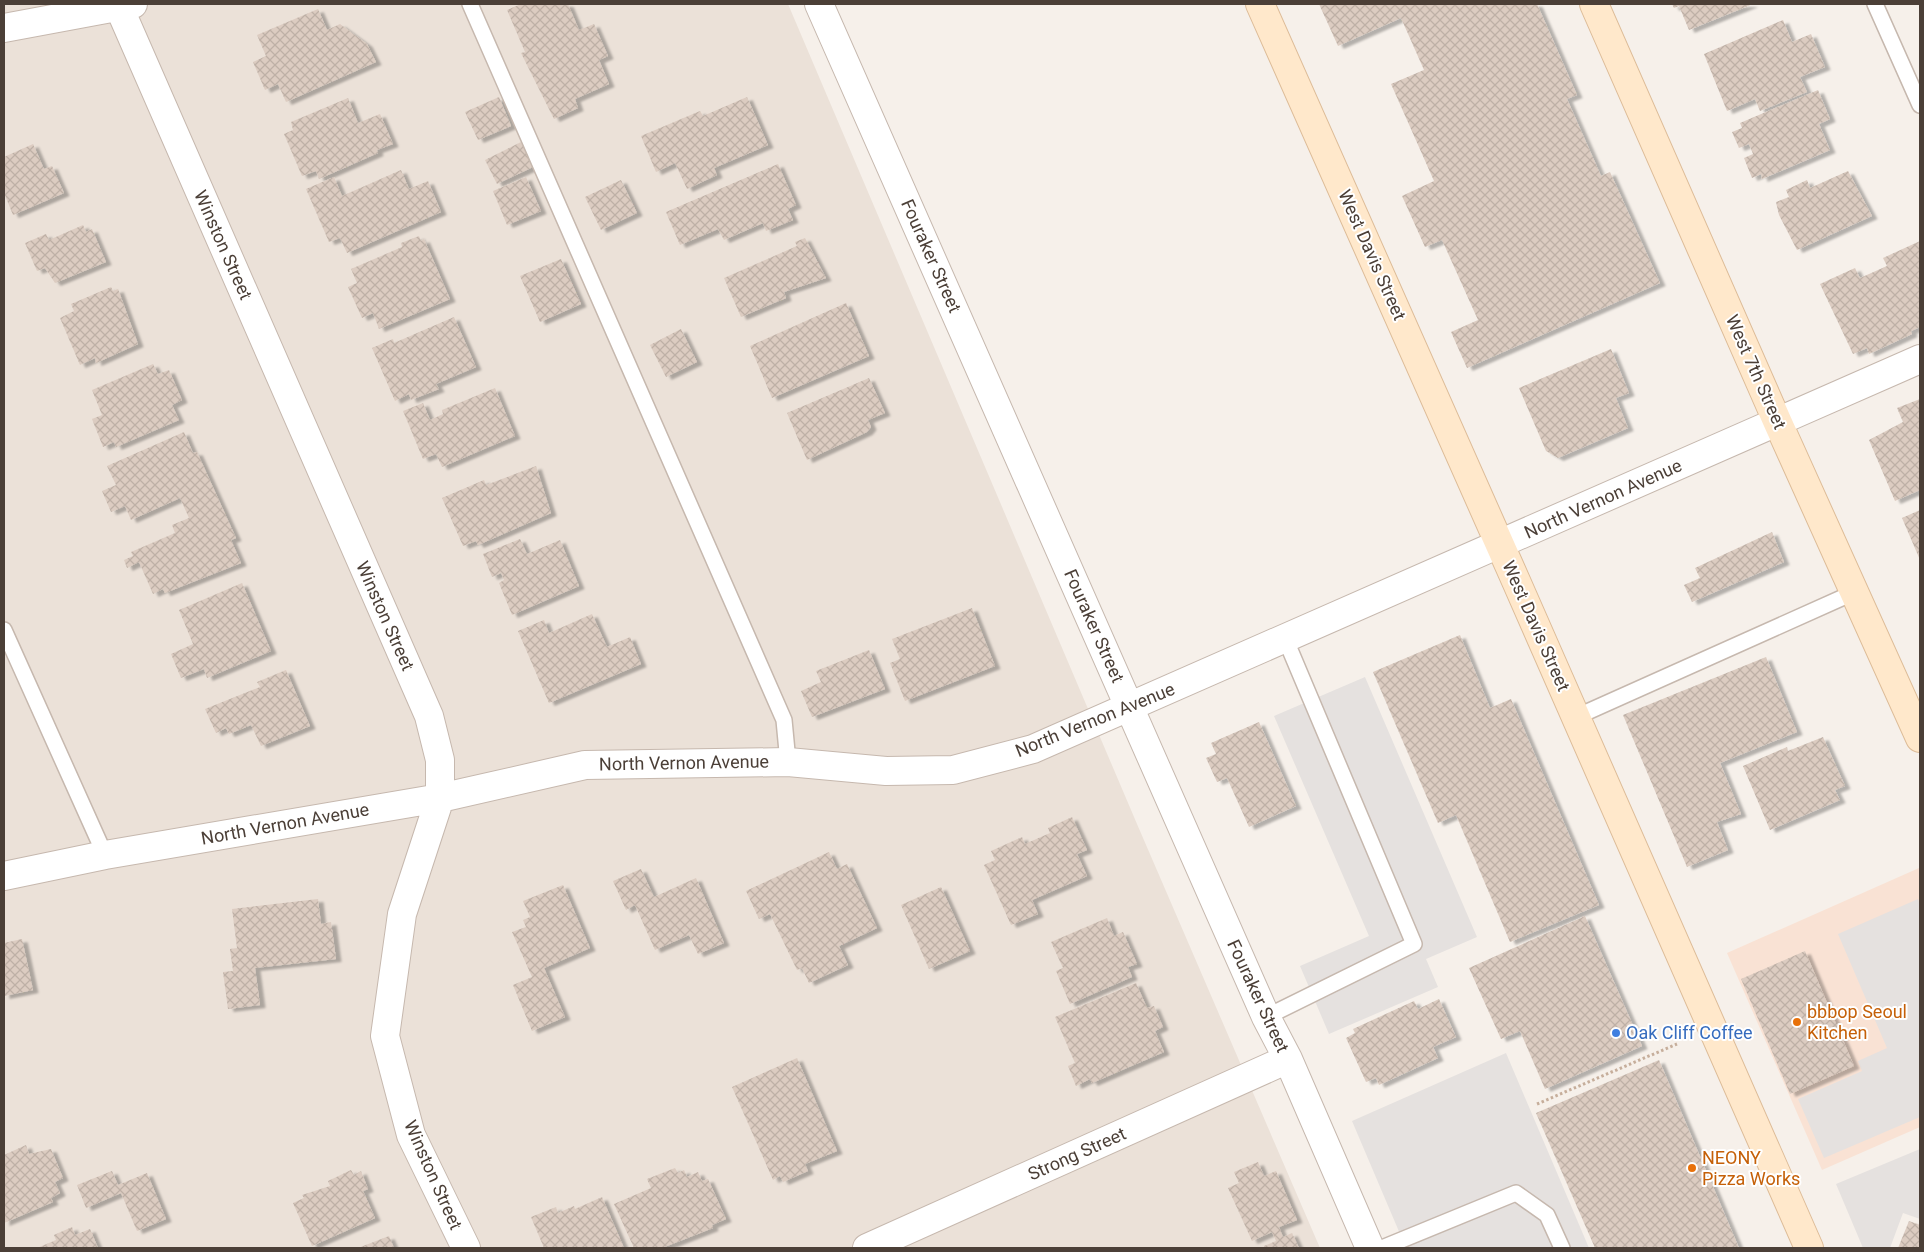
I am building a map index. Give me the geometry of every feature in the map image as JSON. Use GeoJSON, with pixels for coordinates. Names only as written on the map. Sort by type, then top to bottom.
{"type":"FeatureCollection","features":[{"type":"Feature","properties":{"kind":"main road","name":"West Davis Street"},"geometry":{"type":"LineString","coordinates":[[1260,4],[1500,544],[1809,1248]]}},
{"type":"Feature","properties":{"kind":"main road","name":"West 7th Street"},"geometry":{"type":"LineString","coordinates":[[1594,4],[1778,422],[1920,738]]}},
{"type":"Feature","properties":{"kind":"street","name":"Fouraker Street"},"geometry":{"type":"LineString","coordinates":[[820,4],[1266,1017],[1288,1059],[1370,1248]]}},
{"type":"Feature","properties":{"kind":"street"},"geometry":{"type":"LineString","coordinates":[[4,28],[61,10],[126,5]]}},
{"type":"Feature","properties":{"kind":"street","name":"Winston Street"},"geometry":{"type":"LineString","coordinates":[[126,5],[429,716],[440,760],[440,798],[402,914],[385,1036],[411,1135],[466,1248]]}},
{"type":"Feature","properties":{"kind":"street","name":"North Vernon Avenue"},"geometry":{"type":"LineString","coordinates":[[4,876],[105,855],[440,798],[585,765],[788,762],[886,771],[953,770],[1033,749],[1920,359]]}},
{"type":"Feature","properties":{"kind":"street","name":"Strong Street"},"geometry":{"type":"LineString","coordinates":[[867,1248],[1288,1059]]}},
{"type":"Feature","properties":{"kind":"lane"},"geometry":{"type":"LineString","coordinates":[[470,4],[784,720],[788,762]]}},
{"type":"Feature","properties":{"kind":"lane"},"geometry":{"type":"LineString","coordinates":[[1875,4],[1920,105]]}},
{"type":"Feature","properties":{"kind":"lane"},"geometry":{"type":"LineString","coordinates":[[1576,717],[1855,592]]}},
{"type":"Feature","properties":{"kind":"lane"},"geometry":{"type":"LineString","coordinates":[[4,630],[105,855]]}},
{"type":"Feature","properties":{"kind":"lane"},"geometry":{"type":"LineString","coordinates":[[1266,1017],[1414,944],[1285,638]]}},
{"type":"Feature","properties":{"kind":"lane"},"geometry":{"type":"LineString","coordinates":[[1382,1248],[1516,1193],[1547,1215],[1562,1248]]}},
{"type":"Feature","properties":{"kind":"path"},"geometry":{"type":"LineString","coordinates":[[1537,1104],[1677,1044]]}},
{"type":"Feature","properties":{"kind":"shaded area"},"geometry":{"type":"Polygon","coordinates":[[[4,4],[788,4],[1137,824],[1320,1248],[4,1248],[4,4]]]}},
{"type":"Feature","properties":{"kind":"shaded area"},"geometry":{"type":"Polygon","coordinates":[[[1365,677],[1477,937],[1426,959],[1438,987],[1329,1034],[1300,966],[1369,936],[1274,716],[1365,677]]]}},
{"type":"Feature","properties":{"kind":"shaded area"},"geometry":{"type":"Polygon","coordinates":[[[1919,868],[1920,1127],[1822,1170],[1727,953],[1919,868]]]}},
{"type":"Feature","properties":{"kind":"shaded area"},"geometry":{"type":"Polygon","coordinates":[[[1918,899],[1920,904],[1920,1117],[1824,1158],[1798,1099],[1862,1071],[1858,1061],[1887,1048],[1838,934],[1918,899]]]}},
{"type":"Feature","properties":{"kind":"shaded area"},"geometry":{"type":"Polygon","coordinates":[[[1506,1053],[1589,1248],[1406,1248],[1352,1121],[1506,1053]]]}},
{"type":"Feature","properties":{"kind":"shaded area"},"geometry":{"type":"Polygon","coordinates":[[[1920,1149],[1920,1219],[1903,1213],[1890,1248],[1863,1248],[1836,1184],[1920,1149]]]}},
{"type":"Feature","properties":{"kind":"building"},"geometry":{"type":"Polygon","coordinates":[[[521,4],[568,4],[579,30],[594,24],[608,56],[599,60],[609,84],[575,99],[578,108],[554,119],[521,53],[525,52],[507,10],[521,4]]]}},
{"type":"Feature","properties":{"kind":"building"},"geometry":{"type":"Polygon","coordinates":[[[1319,4],[1537,4],[1577,95],[1567,99],[1601,176],[1610,172],[1660,283],[1467,368],[1451,332],[1478,320],[1442,240],[1425,247],[1402,196],[1434,181],[1391,84],[1424,70],[1401,18],[1338,46],[1319,4]]]}},
{"type":"Feature","properties":{"kind":"building"},"geometry":{"type":"Polygon","coordinates":[[[1672,4],[1753,4],[1689,30],[1679,6],[1674,8],[1672,4]]]}},
{"type":"Feature","properties":{"kind":"building"},"geometry":{"type":"Polygon","coordinates":[[[318,9],[327,30],[340,24],[367,44],[376,62],[286,102],[278,84],[265,90],[253,62],[266,56],[257,35],[318,9]]]}},
{"type":"Feature","properties":{"kind":"building"},"geometry":{"type":"Polygon","coordinates":[[[1783,20],[1792,42],[1811,34],[1825,67],[1800,77],[1807,92],[1760,111],[1755,99],[1727,111],[1704,54],[1783,20]]]}},
{"type":"Feature","properties":{"kind":"building"},"geometry":{"type":"Polygon","coordinates":[[[1818,90],[1830,119],[1819,124],[1830,150],[1762,179],[1761,174],[1752,178],[1744,158],[1753,154],[1749,144],[1739,148],[1732,132],[1742,128],[1740,123],[1818,90]]]}},
{"type":"Feature","properties":{"kind":"building"},"geometry":{"type":"Polygon","coordinates":[[[499,97],[511,126],[478,140],[465,112],[499,97]]]}},
{"type":"Feature","properties":{"kind":"building"},"geometry":{"type":"Polygon","coordinates":[[[747,97],[768,145],[714,168],[717,175],[687,189],[675,163],[656,172],[641,136],[700,111],[703,116],[747,97]]]}},
{"type":"Feature","properties":{"kind":"building"},"geometry":{"type":"Polygon","coordinates":[[[348,98],[358,123],[380,114],[393,144],[377,150],[378,153],[319,179],[316,171],[302,176],[284,134],[293,130],[291,122],[348,98]]]}},
{"type":"Feature","properties":{"kind":"building"},"geometry":{"type":"Polygon","coordinates":[[[521,142],[533,167],[497,184],[485,160],[521,142]]]}},
{"type":"Feature","properties":{"kind":"building"},"geometry":{"type":"Polygon","coordinates":[[[33,144],[44,169],[52,166],[64,193],[13,215],[4,193],[4,157],[33,144]]]}},
{"type":"Feature","properties":{"kind":"building"},"geometry":{"type":"Polygon","coordinates":[[[778,164],[796,205],[788,209],[793,220],[766,231],[763,223],[724,240],[718,229],[680,245],[666,212],[778,164]]]}},
{"type":"Feature","properties":{"kind":"building"},"geometry":{"type":"Polygon","coordinates":[[[401,170],[409,189],[428,181],[441,212],[347,253],[340,238],[329,242],[306,189],[334,177],[342,196],[401,170]]]}},
{"type":"Feature","properties":{"kind":"building"},"geometry":{"type":"Polygon","coordinates":[[[1848,171],[1872,216],[1797,250],[1779,215],[1776,202],[1789,197],[1786,190],[1807,180],[1810,188],[1848,171]]]}},
{"type":"Feature","properties":{"kind":"building"},"geometry":{"type":"Polygon","coordinates":[[[526,177],[541,211],[507,225],[493,191],[526,177]]]}},
{"type":"Feature","properties":{"kind":"building"},"geometry":{"type":"Polygon","coordinates":[[[621,180],[637,213],[601,230],[585,197],[621,180]]]}},
{"type":"Feature","properties":{"kind":"building"},"geometry":{"type":"Polygon","coordinates":[[[83,225],[86,232],[92,229],[106,262],[55,283],[45,268],[37,271],[25,243],[46,234],[49,240],[83,225]]]}},
{"type":"Feature","properties":{"kind":"building"},"geometry":{"type":"Polygon","coordinates":[[[419,236],[421,241],[424,239],[450,299],[379,329],[373,313],[362,318],[348,287],[357,283],[351,269],[402,247],[401,243],[419,236]]]}},
{"type":"Feature","properties":{"kind":"building"},"geometry":{"type":"Polygon","coordinates":[[[805,238],[826,278],[784,292],[786,298],[741,317],[724,278],[797,246],[795,242],[805,238]]]}},
{"type":"Feature","properties":{"kind":"building"},"geometry":{"type":"Polygon","coordinates":[[[1920,241],[1920,327],[1911,331],[1912,334],[1869,354],[1867,348],[1853,354],[1820,284],[1855,268],[1860,278],[1887,266],[1883,258],[1920,241]]]}},
{"type":"Feature","properties":{"kind":"building"},"geometry":{"type":"Polygon","coordinates":[[[561,259],[581,304],[540,322],[520,276],[561,259]]]}},
{"type":"Feature","properties":{"kind":"building"},"geometry":{"type":"Polygon","coordinates":[[[111,287],[113,291],[118,289],[138,344],[96,363],[95,358],[80,365],[60,318],[74,311],[71,304],[111,287]]]}},
{"type":"Feature","properties":{"kind":"building"},"geometry":{"type":"Polygon","coordinates":[[[846,303],[869,356],[772,398],[750,346],[846,303]]]}},
{"type":"Feature","properties":{"kind":"building"},"geometry":{"type":"Polygon","coordinates":[[[454,317],[476,367],[436,384],[439,389],[411,400],[409,394],[395,401],[372,348],[393,339],[394,343],[454,317]]]}},
{"type":"Feature","properties":{"kind":"building"},"geometry":{"type":"Polygon","coordinates":[[[681,329],[697,362],[666,377],[650,345],[681,329]]]}},
{"type":"Feature","properties":{"kind":"building"},"geometry":{"type":"Polygon","coordinates":[[[1611,349],[1629,393],[1616,398],[1628,428],[1558,458],[1546,451],[1519,388],[1611,349]]]}},
{"type":"Feature","properties":{"kind":"building"},"geometry":{"type":"Polygon","coordinates":[[[153,364],[158,374],[169,370],[182,400],[172,405],[179,420],[116,447],[114,442],[103,447],[92,419],[102,415],[92,390],[153,364]]]}},
{"type":"Feature","properties":{"kind":"building"},"geometry":{"type":"Polygon","coordinates":[[[869,378],[885,413],[868,420],[871,427],[867,432],[807,460],[787,413],[869,378]]]}},
{"type":"Feature","properties":{"kind":"building"},"geometry":{"type":"Polygon","coordinates":[[[495,388],[515,436],[442,467],[436,454],[423,459],[403,411],[423,403],[430,420],[443,414],[442,410],[495,388]]]}},
{"type":"Feature","properties":{"kind":"building"},"geometry":{"type":"Polygon","coordinates":[[[1920,399],[1920,490],[1895,501],[1869,440],[1903,422],[1897,408],[1920,399]]]}},
{"type":"Feature","properties":{"kind":"building"},"geometry":{"type":"Polygon","coordinates":[[[184,432],[193,453],[197,452],[236,538],[231,540],[241,563],[165,593],[163,589],[153,594],[139,562],[127,568],[124,560],[133,556],[131,552],[175,533],[172,525],[189,518],[180,498],[131,520],[125,506],[111,512],[102,491],[116,485],[107,466],[184,432]]]}},
{"type":"Feature","properties":{"kind":"building"},"geometry":{"type":"Polygon","coordinates":[[[536,466],[551,513],[478,545],[476,541],[463,546],[442,498],[484,480],[486,485],[536,466]]]}},
{"type":"Feature","properties":{"kind":"building"},"geometry":{"type":"Polygon","coordinates":[[[1920,510],[1920,560],[1902,518],[1920,510]]]}},
{"type":"Feature","properties":{"kind":"building"},"geometry":{"type":"Polygon","coordinates":[[[1772,532],[1784,562],[1692,602],[1684,585],[1700,578],[1695,568],[1772,532]]]}},
{"type":"Feature","properties":{"kind":"building"},"geometry":{"type":"Polygon","coordinates":[[[520,539],[527,554],[560,540],[579,586],[512,615],[499,583],[504,580],[501,573],[492,577],[483,554],[520,539]]]}},
{"type":"Feature","properties":{"kind":"building"},"geometry":{"type":"Polygon","coordinates":[[[242,583],[271,651],[207,678],[204,669],[181,678],[171,654],[193,644],[179,610],[242,583]]]}},
{"type":"Feature","properties":{"kind":"building"},"geometry":{"type":"Polygon","coordinates":[[[972,608],[995,666],[905,701],[890,663],[900,659],[892,639],[972,608]]]}},
{"type":"Feature","properties":{"kind":"building"},"geometry":{"type":"Polygon","coordinates":[[[592,614],[607,647],[630,637],[641,664],[549,703],[518,631],[544,620],[549,633],[592,614]]]}},
{"type":"Feature","properties":{"kind":"building"},"geometry":{"type":"Polygon","coordinates":[[[1460,635],[1490,708],[1511,699],[1599,905],[1510,942],[1456,815],[1438,823],[1373,672],[1460,635]]]}},
{"type":"Feature","properties":{"kind":"building"},"geometry":{"type":"Polygon","coordinates":[[[869,650],[885,689],[812,717],[801,691],[821,682],[816,671],[869,650]]]}},
{"type":"Feature","properties":{"kind":"building"},"geometry":{"type":"Polygon","coordinates":[[[1766,657],[1797,732],[1720,763],[1741,814],[1717,822],[1728,850],[1687,867],[1623,715],[1766,657]]]}},
{"type":"Feature","properties":{"kind":"building"},"geometry":{"type":"Polygon","coordinates":[[[286,670],[310,726],[261,746],[251,725],[229,734],[226,728],[216,733],[205,709],[260,687],[257,682],[286,670]]]}},
{"type":"Feature","properties":{"kind":"building"},"geometry":{"type":"Polygon","coordinates":[[[1259,722],[1296,806],[1249,827],[1227,778],[1217,782],[1206,758],[1216,754],[1211,743],[1259,722]]]}},
{"type":"Feature","properties":{"kind":"building"},"geometry":{"type":"Polygon","coordinates":[[[1823,737],[1845,786],[1835,790],[1840,800],[1770,830],[1743,766],[1787,747],[1788,751],[1823,737]]]}},
{"type":"Feature","properties":{"kind":"building"},"geometry":{"type":"Polygon","coordinates":[[[1072,817],[1087,850],[1077,854],[1087,876],[1032,900],[1038,914],[1011,925],[984,865],[995,860],[991,851],[1022,837],[1025,844],[1050,833],[1048,828],[1072,817]]]}},
{"type":"Feature","properties":{"kind":"building"},"geometry":{"type":"Polygon","coordinates":[[[829,852],[837,869],[847,864],[877,928],[839,946],[848,965],[809,983],[802,968],[797,970],[770,914],[759,919],[746,891],[829,852]]]}},
{"type":"Feature","properties":{"kind":"building"},"geometry":{"type":"Polygon","coordinates":[[[641,869],[654,897],[696,878],[724,943],[698,954],[689,935],[655,950],[635,905],[626,910],[613,881],[641,869]]]}},
{"type":"Feature","properties":{"kind":"building"},"geometry":{"type":"Polygon","coordinates":[[[563,885],[590,948],[544,968],[565,1017],[532,1031],[513,985],[532,977],[512,932],[526,927],[523,920],[530,917],[523,901],[563,885]]]}},
{"type":"Feature","properties":{"kind":"building"},"geometry":{"type":"Polygon","coordinates":[[[941,887],[970,951],[929,969],[901,905],[941,887]]]}},
{"type":"Feature","properties":{"kind":"building"},"geometry":{"type":"Polygon","coordinates":[[[318,899],[321,924],[331,922],[336,959],[255,968],[260,1005],[228,1009],[223,972],[233,971],[230,949],[237,948],[232,909],[318,899]]]}},
{"type":"Feature","properties":{"kind":"building"},"geometry":{"type":"Polygon","coordinates":[[[1585,916],[1642,1046],[1545,1089],[1520,1031],[1501,1039],[1469,968],[1585,916]]]}},
{"type":"Feature","properties":{"kind":"building"},"geometry":{"type":"Polygon","coordinates":[[[1107,918],[1114,936],[1123,932],[1137,964],[1128,967],[1132,977],[1070,1004],[1056,971],[1063,968],[1051,942],[1107,918]]]}},
{"type":"Feature","properties":{"kind":"building"},"geometry":{"type":"Polygon","coordinates":[[[22,939],[33,990],[4,996],[4,943],[22,939]]]}},
{"type":"Feature","properties":{"kind":"building","name":"bbbop Seoul Kitchen"},"geometry":{"type":"Polygon","coordinates":[[[1805,951],[1854,1066],[1790,1094],[1741,979],[1805,951]]]}},
{"type":"Feature","properties":{"kind":"building"},"geometry":{"type":"Polygon","coordinates":[[[1136,983],[1147,1008],[1154,1006],[1163,1027],[1155,1031],[1164,1052],[1092,1083],[1090,1079],[1076,1086],[1068,1066],[1075,1063],[1055,1017],[1136,983]]]}},
{"type":"Feature","properties":{"kind":"building"},"geometry":{"type":"Polygon","coordinates":[[[1439,999],[1456,1037],[1433,1047],[1438,1058],[1379,1085],[1376,1078],[1366,1082],[1346,1038],[1355,1033],[1353,1029],[1414,1001],[1418,1009],[1439,999]]]}},
{"type":"Feature","properties":{"kind":"building"},"geometry":{"type":"Polygon","coordinates":[[[797,1058],[837,1151],[805,1164],[808,1171],[783,1182],[780,1176],[773,1180],[732,1087],[797,1058]]]}},
{"type":"Feature","properties":{"kind":"building"},"geometry":{"type":"Polygon","coordinates":[[[1659,1060],[1739,1248],[1595,1248],[1536,1113],[1659,1060]]]}},
{"type":"Feature","properties":{"kind":"building"},"geometry":{"type":"Polygon","coordinates":[[[26,1145],[29,1154],[51,1149],[63,1178],[55,1182],[60,1193],[51,1198],[53,1202],[4,1223],[4,1155],[26,1145]]]}},
{"type":"Feature","properties":{"kind":"building"},"geometry":{"type":"Polygon","coordinates":[[[1258,1162],[1264,1176],[1276,1171],[1297,1220],[1279,1227],[1283,1237],[1292,1233],[1299,1248],[1265,1248],[1264,1246],[1276,1241],[1272,1232],[1252,1241],[1228,1188],[1239,1183],[1234,1172],[1258,1162]]]}},
{"type":"Feature","properties":{"kind":"building"},"geometry":{"type":"Polygon","coordinates":[[[675,1168],[678,1173],[684,1170],[687,1177],[698,1172],[702,1181],[708,1179],[726,1219],[712,1225],[713,1228],[662,1248],[634,1248],[614,1204],[651,1188],[647,1179],[675,1168]]]}},
{"type":"Feature","properties":{"kind":"building"},"geometry":{"type":"Polygon","coordinates":[[[351,1170],[354,1175],[361,1171],[368,1189],[363,1191],[375,1218],[312,1246],[293,1203],[304,1198],[302,1195],[330,1186],[328,1181],[351,1170]]]}},
{"type":"Feature","properties":{"kind":"building"},"geometry":{"type":"Polygon","coordinates":[[[112,1171],[118,1185],[147,1173],[166,1219],[137,1231],[121,1193],[86,1208],[77,1185],[112,1171]]]}},
{"type":"Feature","properties":{"kind":"building"},"geometry":{"type":"Polygon","coordinates":[[[602,1197],[624,1248],[544,1248],[531,1217],[556,1207],[558,1213],[574,1206],[575,1209],[602,1197]]]}},
{"type":"Feature","properties":{"kind":"building"},"geometry":{"type":"Polygon","coordinates":[[[1909,1221],[1920,1225],[1920,1248],[1898,1248],[1909,1221]]]}},
{"type":"Feature","properties":{"kind":"building"},"geometry":{"type":"Polygon","coordinates":[[[72,1227],[75,1235],[90,1229],[98,1248],[37,1248],[56,1240],[54,1235],[72,1227]]]}},
{"type":"Feature","properties":{"kind":"building"},"geometry":{"type":"Polygon","coordinates":[[[389,1236],[394,1248],[358,1248],[389,1236]]]}},
{"type":"Feature","properties":{"kind":"place","name":"bbbop Seoul Kitchen"},"geometry":{"type":"Point","coordinates":[1797,1022]}},
{"type":"Feature","properties":{"kind":"place","name":"Oak Cliff Coffee"},"geometry":{"type":"Point","coordinates":[1616,1033]}},
{"type":"Feature","properties":{"kind":"place","name":"NEONY Pizza Works"},"geometry":{"type":"Point","coordinates":[1692,1168]}}]}
